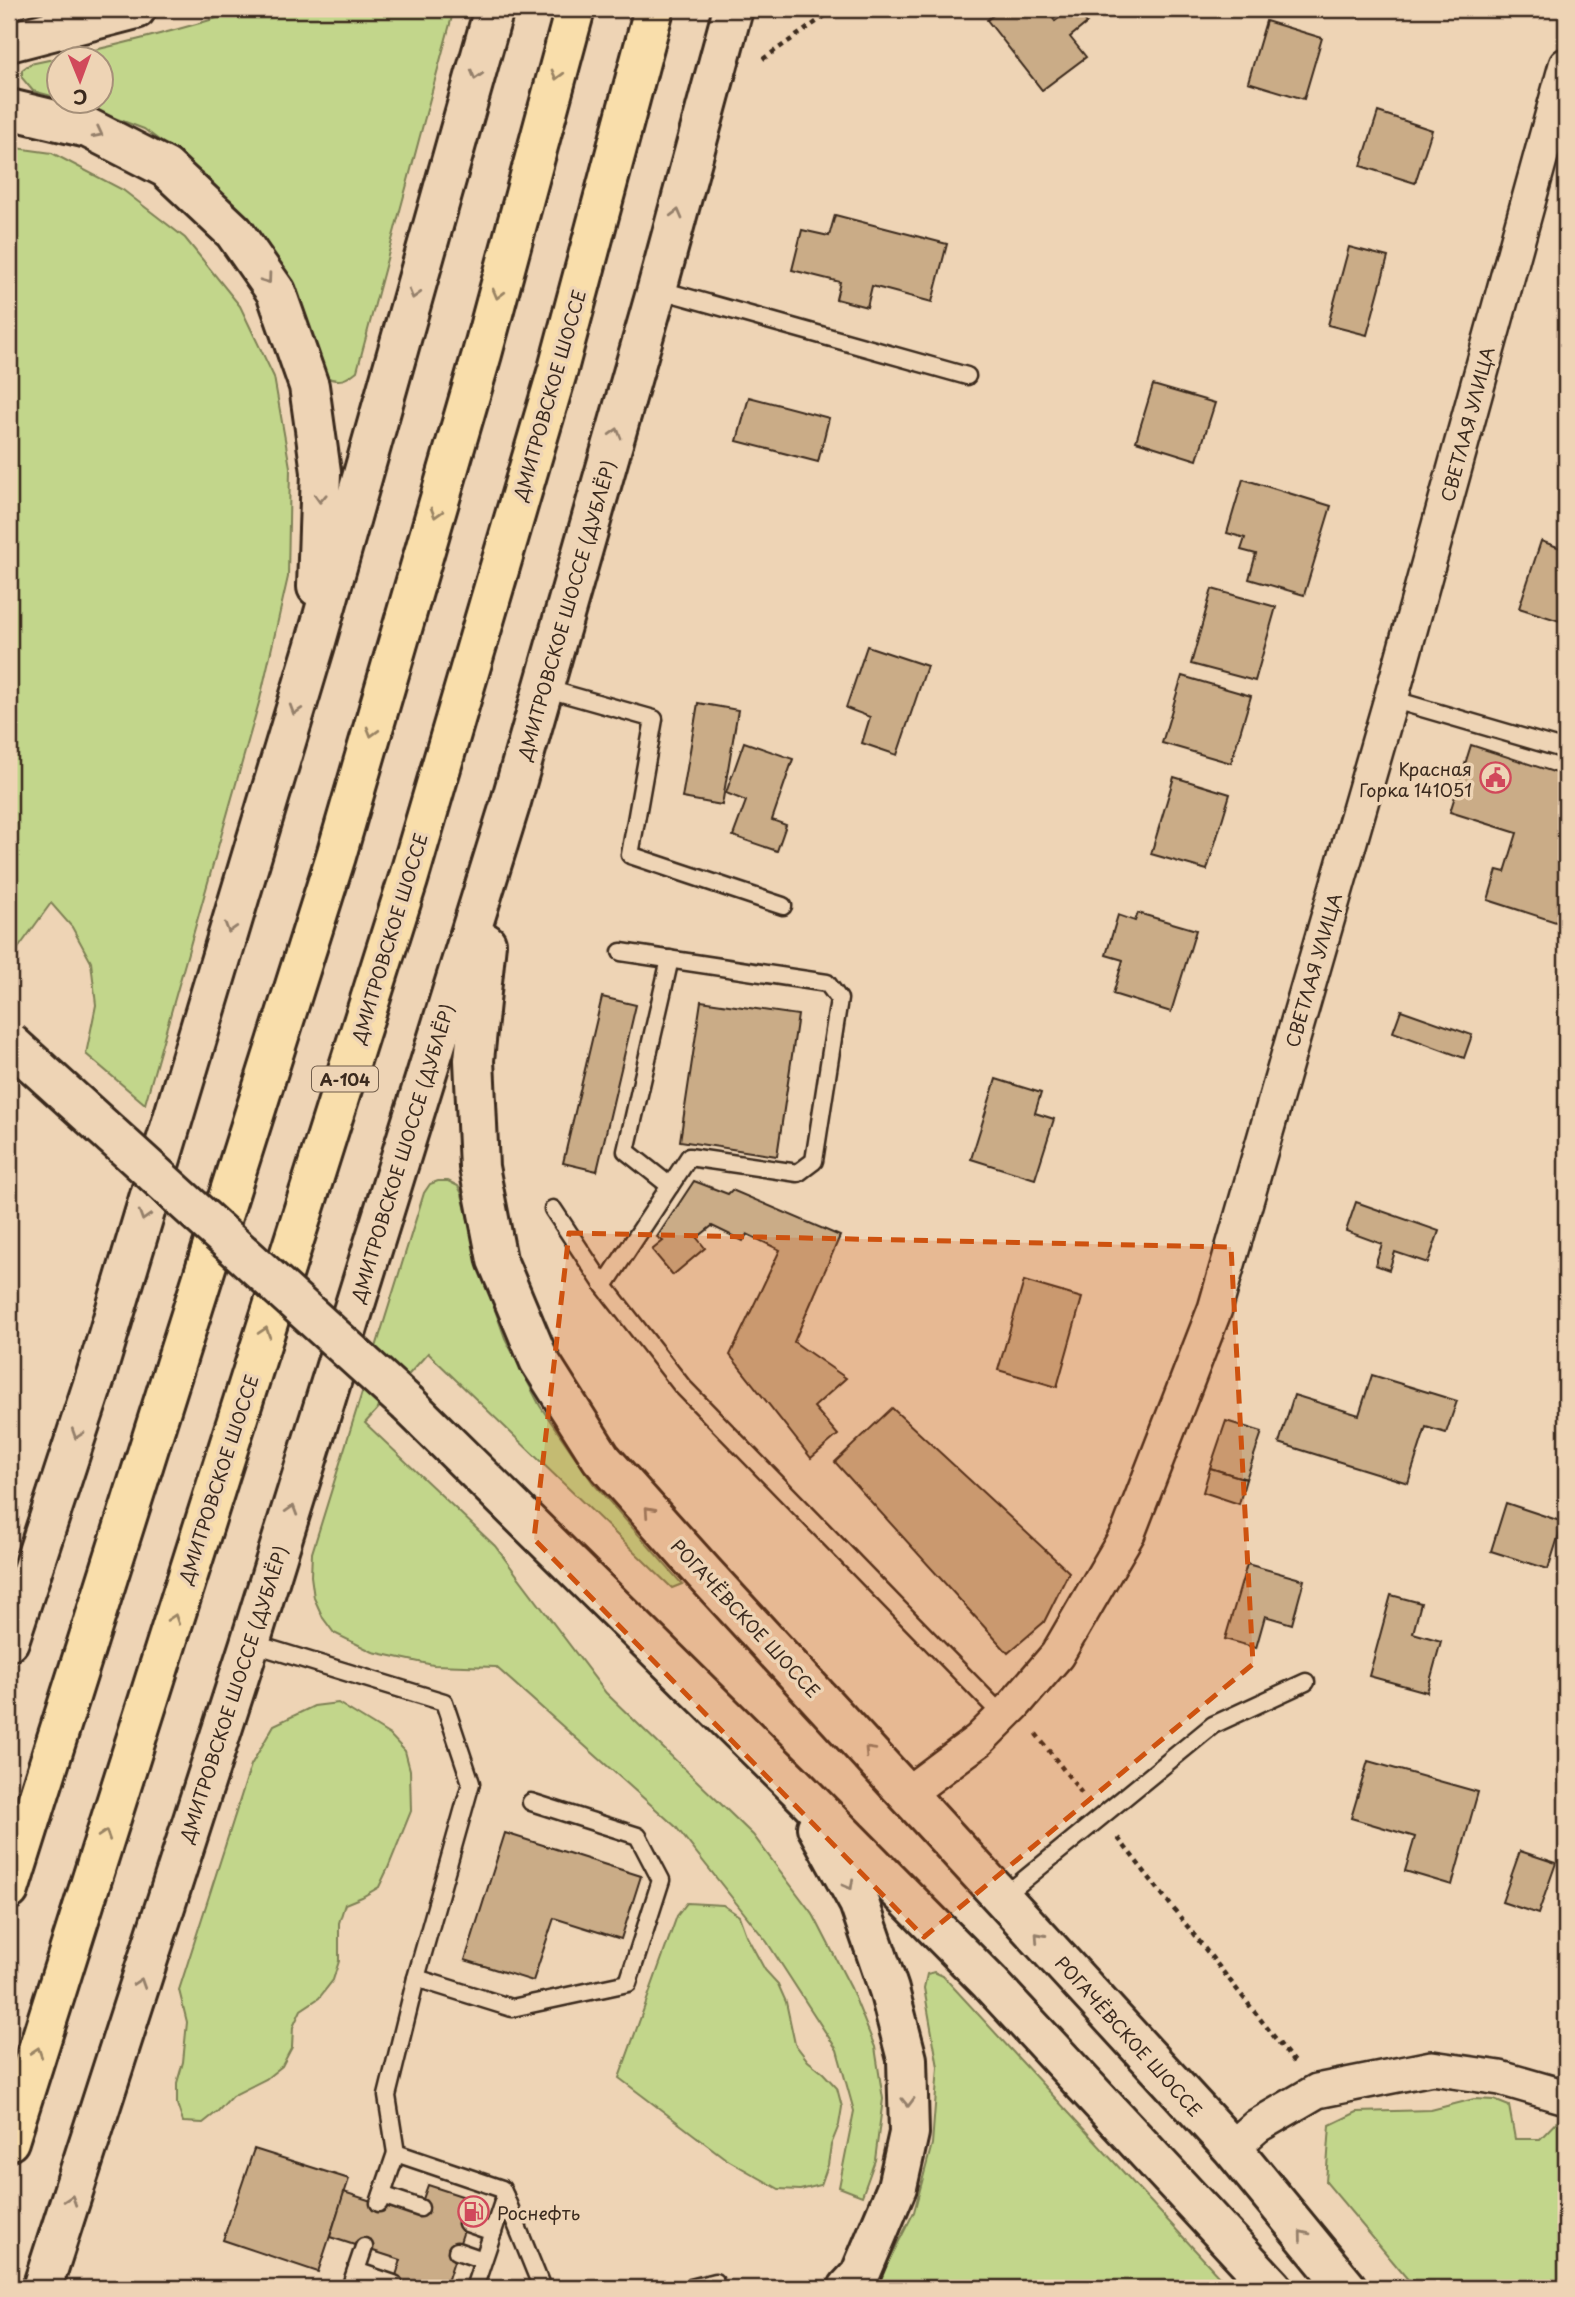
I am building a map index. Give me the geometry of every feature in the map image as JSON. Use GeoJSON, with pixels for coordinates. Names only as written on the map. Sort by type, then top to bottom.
{"type":"FeatureCollection","features":[{"type":"Feature","properties":{"kind":"highway"},"geometry":{"type":"LineString","coordinates":[[9,1890],[336,856],[482,354],[575,9]]}},
{"type":"Feature","properties":{"kind":"highway","name":"ДМИТРОВСКОЕ ШОССЕ"},"geometry":{"type":"LineString","coordinates":[[9,2141],[408,880],[558,369],[654,9]]}},
{"type":"Feature","properties":{"kind":"main road"},"geometry":{"type":"LineString","coordinates":[[9,42],[136,9]]}},
{"type":"Feature","properties":{"kind":"main road"},"geometry":{"type":"LineString","coordinates":[[9,1641],[96,1375],[315,645],[494,9]]}},
{"type":"Feature","properties":{"kind":"main road","name":"ДМИТРОВСКОЕ ШОССЕ (ДУБЛЁР)"},"geometry":{"type":"LineString","coordinates":[[43,2288],[250,1643],[510,805],[657,289],[733,9]]}},
{"type":"Feature","properties":{"kind":"main road"},"geometry":{"type":"LineString","coordinates":[[9,109],[88,128],[166,169],[233,232],[276,292],[309,386],[320,472],[315,645]]}},
{"type":"Feature","properties":{"kind":"main road","name":"РОГАЧЁВСКОЕ ШОССЕ"},"geometry":{"type":"LineString","coordinates":[[510,805],[484,951],[474,1060],[479,1167],[497,1260],[539,1360],[601,1458],[1232,2148],[1347,2288]]}},
{"type":"Feature","properties":{"kind":"main road"},"geometry":{"type":"LineString","coordinates":[[9,1042],[408,1404],[792,1783],[990,1983],[1273,2288]]}},
{"type":"Feature","properties":{"kind":"main road"},"geometry":{"type":"LineString","coordinates":[[792,1783],[859,1903],[889,1990],[907,2059],[909,2133],[897,2187],[860,2275],[848,2288]]}},
{"type":"Feature","properties":{"kind":"main road"},"geometry":{"type":"LineString","coordinates":[[51,2288],[56,2245]]}},
{"type":"Feature","properties":{"kind":"street","name":"СВЕТЛАЯ УЛИЦА"},"geometry":{"type":"LineString","coordinates":[[908,1793],[979,1740],[1057,1655],[1128,1533],[1215,1309],[1391,699],[1566,65]]}},
{"type":"Feature","properties":{"kind":"street"},"geometry":{"type":"LineString","coordinates":[[1232,2148],[1257,2126],[1317,2091],[1432,2068],[1500,2078],[1566,2097]]}},
{"type":"Feature","properties":{"kind":"lane"},"geometry":{"type":"LineString","coordinates":[[657,289],[967,376]]}},
{"type":"Feature","properties":{"kind":"lane"},"geometry":{"type":"LineString","coordinates":[[544,688],[654,719],[630,855],[783,906]]}},
{"type":"Feature","properties":{"kind":"lane"},"geometry":{"type":"LineString","coordinates":[[1391,699],[1566,750]]}},
{"type":"Feature","properties":{"kind":"lane"},"geometry":{"type":"LineString","coordinates":[[604,1286],[689,1157],[798,1173],[814,1161],[839,999],[827,983],[621,952]]}},
{"type":"Feature","properties":{"kind":"lane"},"geometry":{"type":"LineString","coordinates":[[670,959],[626,1151],[670,1186]]}},
{"type":"Feature","properties":{"kind":"lane"},"geometry":{"type":"LineString","coordinates":[[553,1209],[604,1286],[682,1387],[1008,1711]]}},
{"type":"Feature","properties":{"kind":"lane"},"geometry":{"type":"LineString","coordinates":[[250,1643],[444,1702],[471,1783],[416,1978],[387,2096],[396,2153],[380,2199],[421,2208]]}},
{"type":"Feature","properties":{"kind":"lane"},"geometry":{"type":"LineString","coordinates":[[1003,1897],[1213,1725],[1306,1682]]}},
{"type":"Feature","properties":{"kind":"lane"},"geometry":{"type":"LineString","coordinates":[[416,1978],[512,2008],[628,1983],[661,1880],[638,1836],[531,1802]]}},
{"type":"Feature","properties":{"kind":"lane"},"geometry":{"type":"LineString","coordinates":[[396,2153],[502,2189],[542,2288]]}},
{"type":"Feature","properties":{"kind":"lane"},"geometry":{"type":"LineString","coordinates":[[474,2288],[505,2196]]}},
{"type":"Feature","properties":{"kind":"lane"},"geometry":{"type":"LineString","coordinates":[[467,2223],[493,2232]]}},
{"type":"Feature","properties":{"kind":"lane"},"geometry":{"type":"LineString","coordinates":[[350,2288],[364,2247]]}},
{"type":"Feature","properties":{"kind":"lane"},"geometry":{"type":"LineString","coordinates":[[457,2251],[483,2260]]}},
{"type":"Feature","properties":{"kind":"lane"},"geometry":{"type":"LineString","coordinates":[[356,2271],[394,2284]]}},
{"type":"Feature","properties":{"kind":"lane"},"geometry":{"type":"LineString","coordinates":[[691,2288],[715,2282]]}},
{"type":"Feature","properties":{"kind":"path"},"geometry":{"type":"LineString","coordinates":[[762,59],[835,9]]}},
{"type":"Feature","properties":{"kind":"path"},"geometry":{"type":"LineString","coordinates":[[1008,1711],[1101,1817],[1317,2091]]}},
{"type":"Feature","properties":{"kind":"highlighted area"},"geometry":{"type":"Polygon","coordinates":[[[569,1233],[1231,1247],[1253,1664],[924,1937],[534,1539],[569,1233]]]}},
{"type":"Feature","properties":{"kind":"green space"},"geometry":{"type":"Polygon","coordinates":[[[246,9],[454,9],[357,371],[349,377],[335,380],[326,377],[252,226],[204,174],[144,129],[109,116],[116,116],[116,46],[112,46],[246,9]]]}},
{"type":"Feature","properties":{"kind":"green space"},"geometry":{"type":"Polygon","coordinates":[[[46,61],[46,94],[33,91],[22,78],[22,70],[30,64],[46,61]]]}},
{"type":"Feature","properties":{"kind":"green space"},"geometry":{"type":"Polygon","coordinates":[[[9,147],[52,153],[123,190],[185,238],[240,306],[274,377],[290,467],[288,577],[260,699],[145,1104],[86,1054],[96,1005],[91,962],[72,927],[51,903],[9,961],[9,147]]]}},
{"type":"Feature","properties":{"kind":"green space"},"geometry":{"type":"Polygon","coordinates":[[[448,1181],[458,1186],[462,1194],[478,1262],[505,1338],[540,1406],[593,1483],[682,1584],[672,1588],[428,1353],[365,1423],[495,1546],[606,1693],[753,1835],[814,1916],[851,1988],[875,2047],[883,2099],[875,2160],[862,2196],[839,2187],[854,2111],[837,2050],[767,1942],[676,1827],[496,1667],[433,1665],[373,1652],[334,1633],[323,1618],[314,1598],[312,1553],[424,1193],[430,1184],[448,1181]]]}},
{"type":"Feature","properties":{"kind":"green space"},"geometry":{"type":"Polygon","coordinates":[[[338,1703],[390,1735],[405,1751],[410,1770],[411,1811],[379,1887],[345,1904],[339,1923],[339,1961],[333,1980],[319,1998],[301,2010],[293,2027],[292,2047],[282,2066],[266,2079],[232,2096],[203,2123],[183,2122],[177,2104],[177,2083],[183,2062],[187,2022],[179,1990],[251,1765],[274,1725],[314,1706],[338,1703]]]}},
{"type":"Feature","properties":{"kind":"green space"},"geometry":{"type":"Polygon","coordinates":[[[687,1903],[723,1905],[739,1916],[765,1970],[778,1984],[786,2002],[795,2044],[808,2061],[837,2088],[842,2107],[821,2185],[800,2190],[779,2189],[726,2159],[619,2078],[677,1916],[687,1903]]]}},
{"type":"Feature","properties":{"kind":"green space"},"geometry":{"type":"Polygon","coordinates":[[[934,1972],[943,1976],[1230,2288],[875,2288],[914,2212],[932,2144],[938,2067],[924,1988],[927,1974],[934,1972]]]}},
{"type":"Feature","properties":{"kind":"green space"},"geometry":{"type":"Polygon","coordinates":[[[1474,2099],[1494,2100],[1509,2106],[1515,2139],[1540,2139],[1562,2116],[1566,2117],[1566,2288],[1415,2288],[1326,2182],[1330,2125],[1357,2112],[1431,2110],[1474,2099]]]}},
{"type":"Feature","properties":{"kind":"building"},"geometry":{"type":"Polygon","coordinates":[[[1001,9],[1046,9],[1055,21],[1071,9],[1076,9],[1087,23],[1070,37],[1086,57],[1042,90],[987,20],[1001,9]]]}},
{"type":"Feature","properties":{"kind":"building"},"geometry":{"type":"Polygon","coordinates":[[[1266,21],[1322,38],[1304,99],[1248,82],[1266,21]]]}},
{"type":"Feature","properties":{"kind":"building"},"geometry":{"type":"Polygon","coordinates":[[[1378,112],[1432,130],[1415,183],[1361,166],[1378,112]]]}},
{"type":"Feature","properties":{"kind":"building"},"geometry":{"type":"Polygon","coordinates":[[[835,215],[947,244],[932,302],[872,286],[867,307],[836,299],[840,282],[792,270],[802,230],[829,236],[835,215]]]}},
{"type":"Feature","properties":{"kind":"building"},"geometry":{"type":"Polygon","coordinates":[[[1349,247],[1388,257],[1367,335],[1328,325],[1349,247]]]}},
{"type":"Feature","properties":{"kind":"building"},"geometry":{"type":"Polygon","coordinates":[[[1153,385],[1215,403],[1197,460],[1136,441],[1153,385]]]}},
{"type":"Feature","properties":{"kind":"building"},"geometry":{"type":"Polygon","coordinates":[[[749,397],[829,418],[818,462],[737,441],[749,397]]]}},
{"type":"Feature","properties":{"kind":"building"},"geometry":{"type":"Polygon","coordinates":[[[1243,479],[1331,506],[1304,595],[1249,579],[1256,554],[1241,550],[1245,538],[1227,533],[1243,479]]]}},
{"type":"Feature","properties":{"kind":"building"},"geometry":{"type":"Polygon","coordinates":[[[1541,541],[1566,550],[1566,623],[1519,608],[1541,541]]]}},
{"type":"Feature","properties":{"kind":"building"},"geometry":{"type":"Polygon","coordinates":[[[1212,589],[1276,607],[1255,681],[1191,664],[1212,589]]]}},
{"type":"Feature","properties":{"kind":"building"},"geometry":{"type":"Polygon","coordinates":[[[867,646],[927,666],[897,755],[862,743],[870,717],[846,708],[867,646]]]}},
{"type":"Feature","properties":{"kind":"building"},"geometry":{"type":"Polygon","coordinates":[[[1182,676],[1251,696],[1231,763],[1162,743],[1182,676]]]}},
{"type":"Feature","properties":{"kind":"building"},"geometry":{"type":"Polygon","coordinates":[[[698,703],[738,710],[722,805],[682,798],[698,703]]]}},
{"type":"Feature","properties":{"kind":"building"},"geometry":{"type":"Polygon","coordinates":[[[744,742],[793,759],[772,820],[786,825],[777,851],[733,836],[746,801],[726,793],[744,742]]]}},
{"type":"Feature","properties":{"kind":"building"},"geometry":{"type":"Polygon","coordinates":[[[1471,745],[1566,776],[1566,900],[1559,923],[1488,900],[1497,870],[1505,872],[1517,833],[1450,812],[1471,745]]]}},
{"type":"Feature","properties":{"kind":"building"},"geometry":{"type":"Polygon","coordinates":[[[1174,777],[1230,794],[1207,870],[1151,854],[1174,777]]]}},
{"type":"Feature","properties":{"kind":"building"},"geometry":{"type":"Polygon","coordinates":[[[1138,913],[1196,930],[1171,1012],[1113,994],[1123,960],[1106,955],[1118,915],[1135,921],[1138,913]]]}},
{"type":"Feature","properties":{"kind":"building"},"geometry":{"type":"Polygon","coordinates":[[[602,997],[636,1005],[597,1171],[563,1163],[602,997]]]}},
{"type":"Feature","properties":{"kind":"building"},"geometry":{"type":"Polygon","coordinates":[[[701,1001],[798,1015],[777,1156],[680,1141],[701,1001]]]}},
{"type":"Feature","properties":{"kind":"building"},"geometry":{"type":"Polygon","coordinates":[[[1401,1010],[1472,1035],[1464,1058],[1393,1032],[1401,1010]]]}},
{"type":"Feature","properties":{"kind":"building"},"geometry":{"type":"Polygon","coordinates":[[[996,1079],[1041,1093],[1035,1113],[1054,1119],[1035,1179],[971,1159],[996,1079]]]}},
{"type":"Feature","properties":{"kind":"building"},"geometry":{"type":"Polygon","coordinates":[[[694,1181],[728,1194],[732,1190],[840,1236],[794,1342],[846,1378],[814,1407],[838,1435],[811,1458],[730,1355],[780,1250],[747,1234],[743,1241],[712,1226],[697,1238],[705,1248],[673,1275],[652,1250],[663,1241],[657,1237],[694,1181]]]}},
{"type":"Feature","properties":{"kind":"building"},"geometry":{"type":"Polygon","coordinates":[[[1356,1202],[1439,1231],[1428,1263],[1395,1252],[1389,1270],[1375,1265],[1382,1244],[1346,1231],[1356,1202]]]}},
{"type":"Feature","properties":{"kind":"building"},"geometry":{"type":"Polygon","coordinates":[[[1024,1281],[1082,1298],[1057,1387],[998,1370],[1024,1281]]]}},
{"type":"Feature","properties":{"kind":"building"},"geometry":{"type":"Polygon","coordinates":[[[1372,1375],[1457,1401],[1446,1433],[1426,1427],[1408,1483],[1279,1443],[1294,1395],[1359,1415],[1372,1375]]]}},
{"type":"Feature","properties":{"kind":"building"},"geometry":{"type":"Polygon","coordinates":[[[892,1408],[1069,1572],[1044,1622],[1008,1653],[835,1462],[892,1408]]]}},
{"type":"Feature","properties":{"kind":"building"},"geometry":{"type":"Polygon","coordinates":[[[1226,1421],[1262,1432],[1246,1479],[1210,1468],[1226,1421]]]}},
{"type":"Feature","properties":{"kind":"building"},"geometry":{"type":"Polygon","coordinates":[[[1210,1468],[1246,1479],[1239,1504],[1203,1492],[1210,1468]]]}},
{"type":"Feature","properties":{"kind":"building"},"geometry":{"type":"Polygon","coordinates":[[[1506,1503],[1563,1522],[1548,1569],[1491,1551],[1506,1503]]]}},
{"type":"Feature","properties":{"kind":"building"},"geometry":{"type":"Polygon","coordinates":[[[1247,1564],[1304,1580],[1292,1624],[1265,1616],[1256,1648],[1225,1639],[1247,1564]]]}},
{"type":"Feature","properties":{"kind":"building"},"geometry":{"type":"Polygon","coordinates":[[[1391,1595],[1421,1603],[1413,1633],[1441,1641],[1427,1692],[1369,1676],[1391,1595]]]}},
{"type":"Feature","properties":{"kind":"building"},"geometry":{"type":"Polygon","coordinates":[[[1368,1761],[1478,1792],[1452,1885],[1405,1871],[1415,1837],[1351,1818],[1368,1761]]]}},
{"type":"Feature","properties":{"kind":"building"},"geometry":{"type":"Polygon","coordinates":[[[505,1833],[641,1876],[621,1939],[554,1918],[533,1981],[465,1960],[505,1833]]]}},
{"type":"Feature","properties":{"kind":"building"},"geometry":{"type":"Polygon","coordinates":[[[1520,1851],[1556,1863],[1538,1914],[1502,1902],[1520,1851]]]}},
{"type":"Feature","properties":{"kind":"building"},"geometry":{"type":"Polygon","coordinates":[[[254,2149],[349,2179],[318,2272],[223,2240],[254,2149]]]}},
{"type":"Feature","properties":{"kind":"building"},"geometry":{"type":"Polygon","coordinates":[[[428,2185],[474,2200],[445,2288],[392,2288],[401,2260],[330,2237],[344,2192],[417,2216],[428,2185]]]}},
{"type":"Feature","properties":{"kind":"place","name":"Красная Горка 141051"},"geometry":{"type":"Point","coordinates":[1495,778]}},
{"type":"Feature","properties":{"kind":"place","name":"Роснефть"},"geometry":{"type":"Point","coordinates":[474,2212]}}]}
